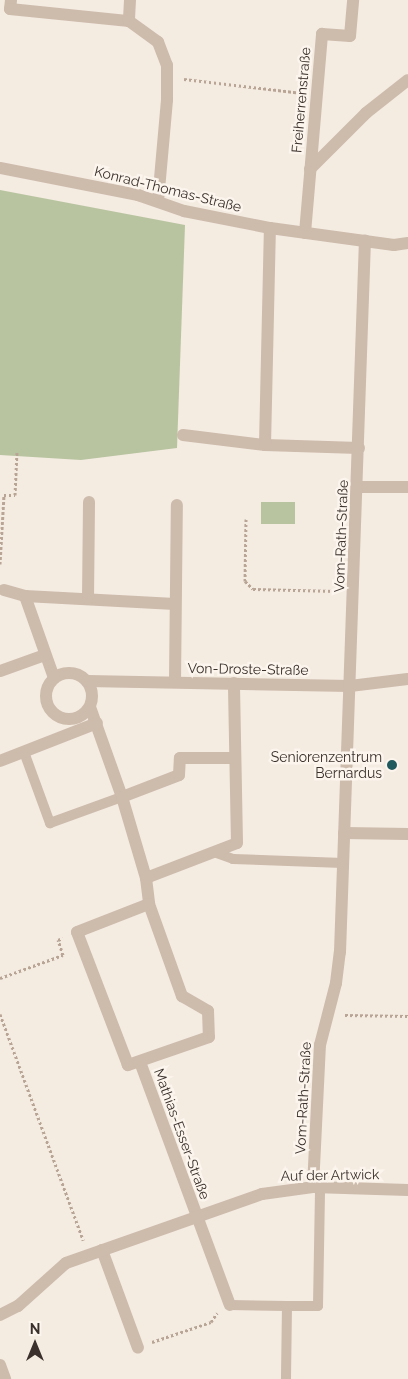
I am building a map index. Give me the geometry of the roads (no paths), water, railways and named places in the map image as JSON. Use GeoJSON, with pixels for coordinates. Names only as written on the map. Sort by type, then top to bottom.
{"type":"FeatureCollection","features":[{"type":"Feature","properties":{"kind":"street"},"geometry":{"type":"LineString","coordinates":[[11,0],[10,9],[129,21],[158,42],[165,55],[168,78],[158,201]]}},
{"type":"Feature","properties":{"kind":"street"},"geometry":{"type":"LineString","coordinates":[[129,21],[130,0]]}},
{"type":"Feature","properties":{"kind":"street","name":"Freiherrenstraße"},"geometry":{"type":"LineString","coordinates":[[305,233],[322,34],[350,36],[353,0]]}},
{"type":"Feature","properties":{"kind":"street"},"geometry":{"type":"LineString","coordinates":[[310,169],[366,113],[408,80]]}},
{"type":"Feature","properties":{"kind":"street","name":"Konrad-Thomas-Straße"},"geometry":{"type":"LineString","coordinates":[[0,168],[158,201],[184,211],[270,228],[394,245],[408,243]]}},
{"type":"Feature","properties":{"kind":"street"},"geometry":{"type":"LineString","coordinates":[[265,446],[270,228]]}},
{"type":"Feature","properties":{"kind":"street","name":"Vom-Rath-Straße"},"geometry":{"type":"LineString","coordinates":[[316,1188],[320,1045],[339,968],[358,487],[365,240]]}},
{"type":"Feature","properties":{"kind":"street"},"geometry":{"type":"LineString","coordinates":[[394,245],[408,248]]}},
{"type":"Feature","properties":{"kind":"street"},"geometry":{"type":"LineString","coordinates":[[183,435],[265,446],[359,448]]}},
{"type":"Feature","properties":{"kind":"street"},"geometry":{"type":"LineString","coordinates":[[358,487],[408,487]]}},
{"type":"Feature","properties":{"kind":"street"},"geometry":{"type":"LineString","coordinates":[[88,599],[89,502]]}},
{"type":"Feature","properties":{"kind":"street"},"geometry":{"type":"LineString","coordinates":[[175,682],[177,505]]}},
{"type":"Feature","properties":{"kind":"street"},"geometry":{"type":"LineString","coordinates":[[4,590],[25,596],[176,604]]}},
{"type":"Feature","properties":{"kind":"street"},"geometry":{"type":"LineString","coordinates":[[25,596],[54,678],[46,694],[52,711],[68,720],[85,714],[90,707]]}},
{"type":"Feature","properties":{"kind":"street"},"geometry":{"type":"LineString","coordinates":[[0,671],[46,655]]}},
{"type":"Feature","properties":{"kind":"street"},"geometry":{"type":"LineString","coordinates":[[54,678],[71,673],[87,681]]}},
{"type":"Feature","properties":{"kind":"street","name":"Von-Droste-Straße"},"geometry":{"type":"LineString","coordinates":[[87,681],[350,686],[408,679]]}},
{"type":"Feature","properties":{"kind":"street","name":"Mathias-Esser-Straße"},"geometry":{"type":"LineString","coordinates":[[87,681],[93,698],[90,707],[122,797],[146,878],[149,904],[182,996],[208,1011],[209,1037],[128,1065],[78,932],[149,904]]}},
{"type":"Feature","properties":{"kind":"street"},"geometry":{"type":"LineString","coordinates":[[146,878],[237,844],[238,782],[234,758],[234,683]]}},
{"type":"Feature","properties":{"kind":"street"},"geometry":{"type":"LineString","coordinates":[[0,761],[97,723]]}},
{"type":"Feature","properties":{"kind":"street"},"geometry":{"type":"LineString","coordinates":[[122,797],[179,775],[180,758],[234,758]]}},
{"type":"Feature","properties":{"kind":"street"},"geometry":{"type":"LineString","coordinates":[[344,833],[408,834]]}},
{"type":"Feature","properties":{"kind":"street","name":"Mathias-Esser-Straße"},"geometry":{"type":"LineString","coordinates":[[140,1062],[197,1217]]}},
{"type":"Feature","properties":{"kind":"street","name":"Auf der Artwick"},"geometry":{"type":"LineString","coordinates":[[0,1315],[23,1301],[61,1265],[269,1192],[316,1188],[408,1190]]}},
{"type":"Feature","properties":{"kind":"street"},"geometry":{"type":"LineString","coordinates":[[197,1217],[230,1306]]}},
{"type":"Feature","properties":{"kind":"street"},"geometry":{"type":"LineString","coordinates":[[102,1250],[138,1348]]}},
{"type":"Feature","properties":{"kind":"street"},"geometry":{"type":"LineString","coordinates":[[0,1365],[5,1379]]}},
{"type":"Feature","properties":{"kind":"lane"},"geometry":{"type":"LineString","coordinates":[[24,752],[50,823],[122,797]]}},
{"type":"Feature","properties":{"kind":"lane"},"geometry":{"type":"LineString","coordinates":[[214,852],[233,860],[344,863]]}},
{"type":"Feature","properties":{"kind":"lane"},"geometry":{"type":"LineString","coordinates":[[230,1306],[318,1306],[316,1188]]}},
{"type":"Feature","properties":{"kind":"lane"},"geometry":{"type":"LineString","coordinates":[[286,1379],[287,1306]]}},
{"type":"Feature","properties":{"kind":"place","name":"Seniorenzentrum Bernardus"},"geometry":{"type":"Point","coordinates":[392,765]}}]}
